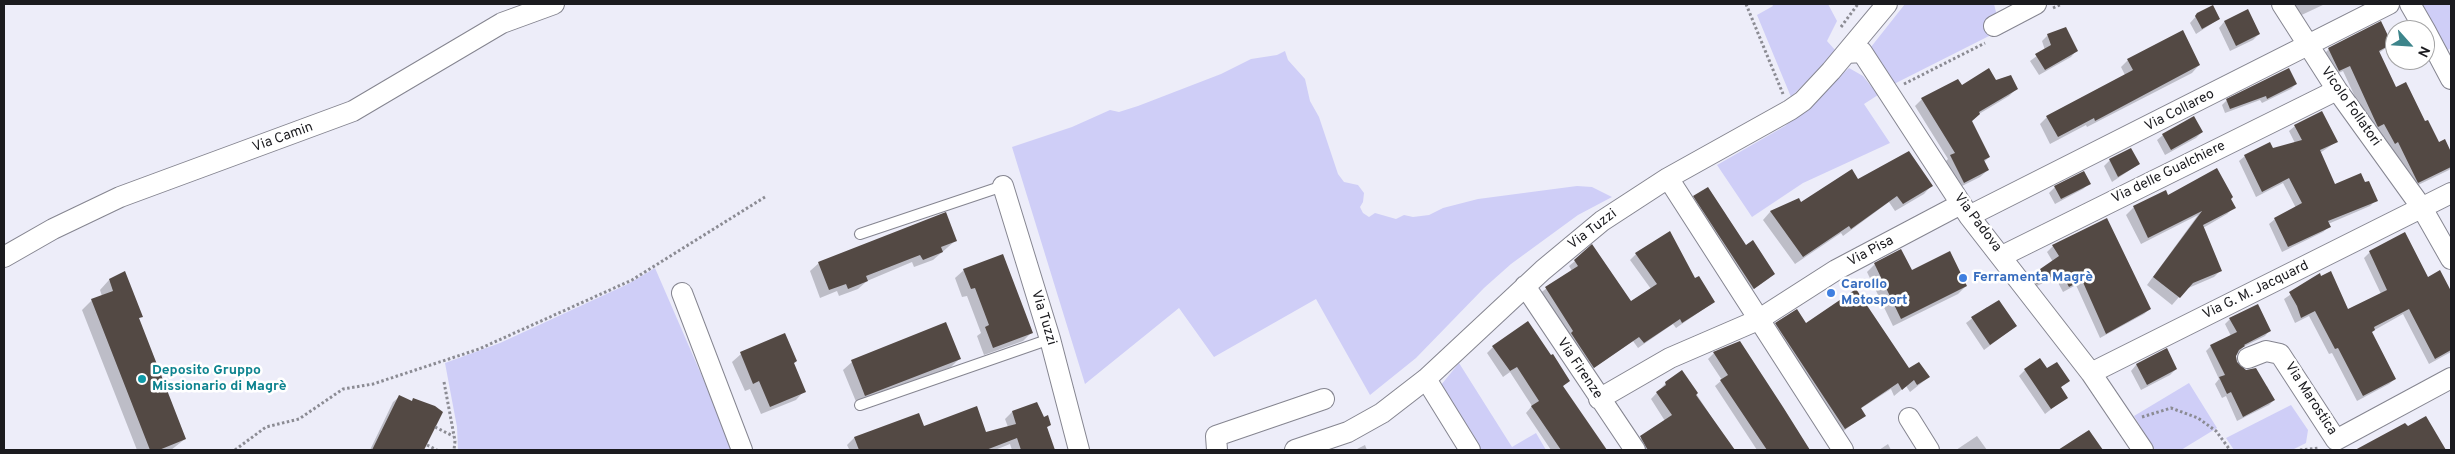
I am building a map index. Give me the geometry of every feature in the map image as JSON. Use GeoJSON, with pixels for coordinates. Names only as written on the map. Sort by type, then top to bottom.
{"type":"FeatureCollection","features":[{"type":"Feature","properties":{"kind":"street","name":"Via Camin"},"geometry":{"type":"LineString","coordinates":[[4,257],[120,197],[353,111],[502,23],[554,4]]}},
{"type":"Feature","properties":{"kind":"street","name":"Via Tuzzi"},"geometry":{"type":"LineString","coordinates":[[1295,450],[1348,432],[1382,413],[1426,379],[1525,286],[1602,221],[1668,178],[1790,110],[1808,95],[1887,4]]}},
{"type":"Feature","properties":{"kind":"street","name":"Vicolo Follatori"},"geometry":{"type":"LineString","coordinates":[[2282,4],[2337,90],[2422,208],[2451,259]]}},
{"type":"Feature","properties":{"kind":"street","name":"Via Collareo"},"geometry":{"type":"LineString","coordinates":[[1965,210],[2308,46],[2389,4]]}},
{"type":"Feature","properties":{"kind":"street"},"geometry":{"type":"LineString","coordinates":[[2410,4],[2419,20]]}},
{"type":"Feature","properties":{"kind":"street"},"geometry":{"type":"LineString","coordinates":[[1993,32],[2040,8]]}},
{"type":"Feature","properties":{"kind":"street"},"geometry":{"type":"LineString","coordinates":[[2435,49],[2451,79]]}},
{"type":"Feature","properties":{"kind":"street","name":"Via Padova"},"geometry":{"type":"LineString","coordinates":[[1846,53],[1862,52],[1965,210],[2090,373],[2143,450]]}},
{"type":"Feature","properties":{"kind":"street","name":"Via delle Gualchiere"},"geometry":{"type":"LineString","coordinates":[[2002,256],[2337,90]]}},
{"type":"Feature","properties":{"kind":"street"},"geometry":{"type":"LineString","coordinates":[[1668,178],[1843,450]]}},
{"type":"Feature","properties":{"kind":"street","name":"Via Tuzzi"},"geometry":{"type":"LineString","coordinates":[[1003,186],[1050,339],[1079,450]]}},
{"type":"Feature","properties":{"kind":"street"},"geometry":{"type":"LineString","coordinates":[[2422,208],[2451,194]]}},
{"type":"Feature","properties":{"kind":"street","name":"Via G. M. Jacquard"},"geometry":{"type":"LineString","coordinates":[[2090,373],[2422,208]]}},
{"type":"Feature","properties":{"kind":"street","name":"Via Pisa"},"geometry":{"type":"LineString","coordinates":[[1599,399],[1670,358],[1758,320],[1836,270],[1965,210]]}},
{"type":"Feature","properties":{"kind":"street","name":"Via Firenze"},"geometry":{"type":"LineString","coordinates":[[1525,286],[1635,450]]}},
{"type":"Feature","properties":{"kind":"street"},"geometry":{"type":"LineString","coordinates":[[682,294],[742,450]]}},
{"type":"Feature","properties":{"kind":"street","name":"Via Marostica"},"geometry":{"type":"LineString","coordinates":[[2248,358],[2266,351],[2280,354],[2336,440],[2451,378]]}},
{"type":"Feature","properties":{"kind":"street"},"geometry":{"type":"LineString","coordinates":[[1426,379],[1470,450]]}},
{"type":"Feature","properties":{"kind":"street"},"geometry":{"type":"LineString","coordinates":[[1217,450],[1216,436],[1324,398]]}},
{"type":"Feature","properties":{"kind":"street"},"geometry":{"type":"LineString","coordinates":[[1909,418],[1929,450]]}},
{"type":"Feature","properties":{"kind":"lane"},"geometry":{"type":"LineString","coordinates":[[860,234],[1003,186]]}},
{"type":"Feature","properties":{"kind":"lane"},"geometry":{"type":"LineString","coordinates":[[860,404],[1050,339]]}},
{"type":"Feature","properties":{"kind":"path"},"geometry":{"type":"LineString","coordinates":[[1746,4],[1790,110]]}},
{"type":"Feature","properties":{"kind":"path"},"geometry":{"type":"LineString","coordinates":[[2040,8],[2062,4]]}},
{"type":"Feature","properties":{"kind":"path"},"geometry":{"type":"LineString","coordinates":[[1887,92],[1993,32]]}},
{"type":"Feature","properties":{"kind":"path"},"geometry":{"type":"LineString","coordinates":[[235,450],[266,428],[299,419],[343,389],[373,384],[479,349],[632,280],[765,197]]}},
{"type":"Feature","properties":{"kind":"path"},"geometry":{"type":"LineString","coordinates":[[444,382],[454,436],[454,450]]}},
{"type":"Feature","properties":{"kind":"path"},"geometry":{"type":"LineString","coordinates":[[2127,425],[2138,418],[2171,408],[2198,418],[2216,431],[2230,450]]}},
{"type":"Feature","properties":{"kind":"path"},"geometry":{"type":"LineString","coordinates":[[436,428],[454,436]]}},
{"type":"Feature","properties":{"kind":"path"},"geometry":{"type":"LineString","coordinates":[[426,445],[437,450]]}},
{"type":"Feature","properties":{"kind":"shaded area"},"geometry":{"type":"Polygon","coordinates":[[[1772,4],[1828,4],[1837,21],[1827,41],[1835,50],[1791,97],[1757,15],[1773,6],[1772,4]]]}},
{"type":"Feature","properties":{"kind":"shaded area"},"geometry":{"type":"Polygon","coordinates":[[[1905,4],[1994,4],[1997,16],[1984,22],[1991,35],[1894,84],[1871,47],[1905,4]]]}},
{"type":"Feature","properties":{"kind":"shaded area"},"geometry":{"type":"Polygon","coordinates":[[[2417,4],[2451,4],[2451,48],[2442,54],[2435,40],[2435,20],[2425,20],[2417,4]]]}},
{"type":"Feature","properties":{"kind":"shaded area"},"geometry":{"type":"Polygon","coordinates":[[[1285,51],[1288,60],[1305,79],[1310,101],[1319,117],[1338,174],[1344,182],[1358,185],[1364,193],[1363,202],[1360,207],[1363,213],[1369,217],[1375,213],[1396,219],[1404,215],[1413,217],[1429,215],[1443,208],[1478,199],[1577,186],[1592,187],[1612,197],[1578,215],[1511,264],[1484,288],[1416,358],[1370,395],[1316,299],[1214,357],[1179,308],[1085,384],[1012,147],[1072,127],[1110,110],[1119,112],[1138,106],[1221,74],[1251,59],[1277,55],[1285,51]]]}},
{"type":"Feature","properties":{"kind":"shaded area"},"geometry":{"type":"Polygon","coordinates":[[[1849,68],[1863,76],[1878,95],[1864,104],[1890,143],[1803,183],[1752,217],[1717,165],[1785,126],[1849,68]]]}},
{"type":"Feature","properties":{"kind":"shaded area"},"geometry":{"type":"Polygon","coordinates":[[[655,268],[734,450],[458,450],[457,427],[445,363],[500,343],[628,284],[655,268]]]}},
{"type":"Feature","properties":{"kind":"shaded area"},"geometry":{"type":"Polygon","coordinates":[[[1459,363],[1512,447],[1536,433],[1546,450],[1479,450],[1441,385],[1459,363]]]}},
{"type":"Feature","properties":{"kind":"shaded area"},"geometry":{"type":"Polygon","coordinates":[[[2189,383],[2217,428],[2181,450],[2155,450],[2134,416],[2189,383]]]}},
{"type":"Feature","properties":{"kind":"shaded area"},"geometry":{"type":"Polygon","coordinates":[[[2291,405],[2308,430],[2306,443],[2292,450],[2234,450],[2226,438],[2291,405]]]}},
{"type":"Feature","properties":{"kind":"building"},"geometry":{"type":"Polygon","coordinates":[[[2213,5],[2220,19],[2202,29],[2195,16],[2197,13],[2213,5]]]}},
{"type":"Feature","properties":{"kind":"building"},"geometry":{"type":"Polygon","coordinates":[[[2248,9],[2260,34],[2236,46],[2224,21],[2248,9]]]}},
{"type":"Feature","properties":{"kind":"building"},"geometry":{"type":"Polygon","coordinates":[[[2381,21],[2385,29],[2385,48],[2379,51],[2385,64],[2385,70],[2388,70],[2396,87],[2406,82],[2425,121],[2428,120],[2439,142],[2445,139],[2451,152],[2451,167],[2418,183],[2398,142],[2395,144],[2384,124],[2378,127],[2350,66],[2339,71],[2328,48],[2381,21]]]}},
{"type":"Feature","properties":{"kind":"building"},"geometry":{"type":"Polygon","coordinates":[[[2066,27],[2078,51],[2045,70],[2035,54],[2051,45],[2047,34],[2066,27]]]}},
{"type":"Feature","properties":{"kind":"building"},"geometry":{"type":"Polygon","coordinates":[[[2183,30],[2200,65],[2095,121],[2094,118],[2058,137],[2046,116],[2133,70],[2127,59],[2183,30]]]}},
{"type":"Feature","properties":{"kind":"building"},"geometry":{"type":"Polygon","coordinates":[[[1989,68],[1996,80],[2011,75],[2018,89],[1979,112],[1980,114],[1972,121],[1990,157],[1984,160],[1989,170],[1964,183],[1950,155],[1955,153],[1921,98],[1958,79],[1962,85],[1989,68]]]}},
{"type":"Feature","properties":{"kind":"building"},"geometry":{"type":"Polygon","coordinates":[[[2289,68],[2297,84],[2267,99],[2266,96],[2230,109],[2226,99],[2289,68]]]}},
{"type":"Feature","properties":{"kind":"building"},"geometry":{"type":"Polygon","coordinates":[[[2322,111],[2338,142],[2320,150],[2335,184],[2361,173],[2365,182],[2369,181],[2378,201],[2328,221],[2331,227],[2288,247],[2274,218],[2302,203],[2289,178],[2262,192],[2244,155],[2270,142],[2273,148],[2302,140],[2294,125],[2322,111]]]}},
{"type":"Feature","properties":{"kind":"building"},"geometry":{"type":"Polygon","coordinates":[[[2194,116],[2203,132],[2171,150],[2162,134],[2194,116]]]}},
{"type":"Feature","properties":{"kind":"building"},"geometry":{"type":"Polygon","coordinates":[[[2131,148],[2140,164],[2118,177],[2109,159],[2131,148]]]}},
{"type":"Feature","properties":{"kind":"building"},"geometry":{"type":"Polygon","coordinates":[[[1909,151],[1933,186],[1903,204],[1897,196],[1851,229],[1849,226],[1803,257],[1770,211],[1799,198],[1801,202],[1852,169],[1858,179],[1909,151]]]}},
{"type":"Feature","properties":{"kind":"building"},"geometry":{"type":"Polygon","coordinates":[[[2217,168],[2233,197],[2231,199],[2236,208],[2203,225],[2222,271],[2193,283],[2180,298],[2153,277],[2202,211],[2148,238],[2133,206],[2166,190],[2168,195],[2217,168]]]}},
{"type":"Feature","properties":{"kind":"building"},"geometry":{"type":"Polygon","coordinates":[[[2084,171],[2091,184],[2061,199],[2054,186],[2084,171]]]}},
{"type":"Feature","properties":{"kind":"building"},"geometry":{"type":"Polygon","coordinates":[[[1708,187],[1746,245],[1753,240],[1775,274],[1754,289],[1693,196],[1708,187]]]}},
{"type":"Feature","properties":{"kind":"building"},"geometry":{"type":"Polygon","coordinates":[[[946,212],[957,241],[941,247],[943,252],[923,260],[920,255],[866,276],[868,281],[848,289],[846,284],[829,290],[818,262],[946,212]]]}},
{"type":"Feature","properties":{"kind":"building"},"geometry":{"type":"Polygon","coordinates":[[[2107,218],[2151,309],[2106,334],[2082,280],[2069,287],[2061,272],[2037,284],[2030,276],[2059,256],[2052,245],[2107,218]]]}},
{"type":"Feature","properties":{"kind":"building"},"geometry":{"type":"Polygon","coordinates":[[[1670,231],[1695,278],[1699,276],[1715,302],[1682,323],[1680,319],[1644,343],[1639,337],[1594,368],[1571,333],[1573,331],[1545,287],[1578,266],[1574,260],[1592,244],[1631,301],[1657,284],[1635,253],[1670,231]]]}},
{"type":"Feature","properties":{"kind":"building"},"geometry":{"type":"Polygon","coordinates":[[[2405,232],[2428,277],[2440,270],[2451,291],[2451,350],[2435,359],[2409,309],[2374,327],[2375,330],[2372,332],[2396,379],[2363,396],[2338,348],[2335,349],[2315,311],[2301,318],[2289,292],[2320,273],[2321,276],[2331,271],[2348,309],[2387,290],[2369,251],[2405,232]]]}},
{"type":"Feature","properties":{"kind":"building"},"geometry":{"type":"Polygon","coordinates":[[[1901,249],[1912,270],[1950,251],[1967,286],[1901,319],[1874,263],[1901,249]]]}},
{"type":"Feature","properties":{"kind":"building"},"geometry":{"type":"Polygon","coordinates":[[[1003,254],[1033,333],[993,348],[985,327],[989,325],[975,288],[971,289],[963,269],[1003,254]]]}},
{"type":"Feature","properties":{"kind":"building","name":"Deposito Gruppo Missionario di Magrè"},"geometry":{"type":"Polygon","coordinates":[[[125,271],[143,317],[139,318],[186,439],[159,450],[150,450],[91,299],[113,291],[109,279],[125,271]]]}},
{"type":"Feature","properties":{"kind":"building"},"geometry":{"type":"Polygon","coordinates":[[[1856,289],[1909,368],[1919,362],[1930,377],[1917,385],[1914,380],[1902,390],[1898,383],[1861,408],[1866,416],[1845,429],[1775,323],[1797,309],[1806,323],[1856,289]]]}},
{"type":"Feature","properties":{"kind":"building"},"geometry":{"type":"Polygon","coordinates":[[[1999,300],[2017,326],[1990,345],[1971,317],[1999,300]]]}},
{"type":"Feature","properties":{"kind":"building"},"geometry":{"type":"Polygon","coordinates":[[[2258,304],[2271,331],[2244,345],[2236,356],[2237,362],[2246,370],[2256,368],[2275,400],[2243,417],[2231,392],[2227,394],[2219,377],[2225,375],[2210,345],[2237,332],[2229,318],[2258,304]]]}},
{"type":"Feature","properties":{"kind":"building"},"geometry":{"type":"Polygon","coordinates":[[[1528,321],[1551,355],[1553,354],[1570,381],[1563,386],[1607,450],[1561,450],[1531,406],[1539,401],[1517,367],[1510,371],[1492,346],[1528,321]]]}},
{"type":"Feature","properties":{"kind":"building"},"geometry":{"type":"Polygon","coordinates":[[[946,322],[961,359],[865,396],[851,360],[946,322]]]}},
{"type":"Feature","properties":{"kind":"building"},"geometry":{"type":"Polygon","coordinates":[[[785,333],[797,361],[794,363],[806,392],[770,407],[759,381],[753,384],[740,352],[785,333]]]}},
{"type":"Feature","properties":{"kind":"building"},"geometry":{"type":"Polygon","coordinates":[[[1740,341],[1810,450],[1767,450],[1720,380],[1728,375],[1713,352],[1740,341]]]}},
{"type":"Feature","properties":{"kind":"building"},"geometry":{"type":"Polygon","coordinates":[[[2167,348],[2177,369],[2147,385],[2136,364],[2167,348]]]}},
{"type":"Feature","properties":{"kind":"building"},"geometry":{"type":"Polygon","coordinates":[[[2040,358],[2047,368],[2057,362],[2070,381],[2061,387],[2068,398],[2051,409],[2024,369],[2040,358]]]}},
{"type":"Feature","properties":{"kind":"building"},"geometry":{"type":"Polygon","coordinates":[[[1682,370],[1698,393],[1696,395],[1735,450],[1648,450],[1646,447],[1640,436],[1672,415],[1656,392],[1666,385],[1665,382],[1682,370]]]}},
{"type":"Feature","properties":{"kind":"building"},"geometry":{"type":"Polygon","coordinates":[[[399,395],[412,401],[413,398],[435,406],[443,412],[424,450],[372,450],[399,395]]]}},
{"type":"Feature","properties":{"kind":"building"},"geometry":{"type":"Polygon","coordinates":[[[1037,402],[1044,417],[1048,415],[1051,425],[1047,427],[1055,450],[1021,450],[1017,438],[986,450],[859,450],[854,437],[919,413],[924,426],[977,406],[986,432],[1016,424],[1012,411],[1037,402]]]}},
{"type":"Feature","properties":{"kind":"building"},"geometry":{"type":"Polygon","coordinates":[[[2426,416],[2446,450],[2355,450],[2405,423],[2408,426],[2426,416]]]}},
{"type":"Feature","properties":{"kind":"building"},"geometry":{"type":"Polygon","coordinates":[[[2089,430],[2103,450],[2058,450],[2089,430]]]}},
{"type":"Feature","properties":{"kind":"place","name":"Ferramenta Magrè"},"geometry":{"type":"Point","coordinates":[1963,278]}},
{"type":"Feature","properties":{"kind":"place","name":"Carollo Motosport"},"geometry":{"type":"Point","coordinates":[1831,293]}},
{"type":"Feature","properties":{"kind":"place","name":"Deposito Gruppo Missionario di Magrè"},"geometry":{"type":"Point","coordinates":[142,379]}}]}
